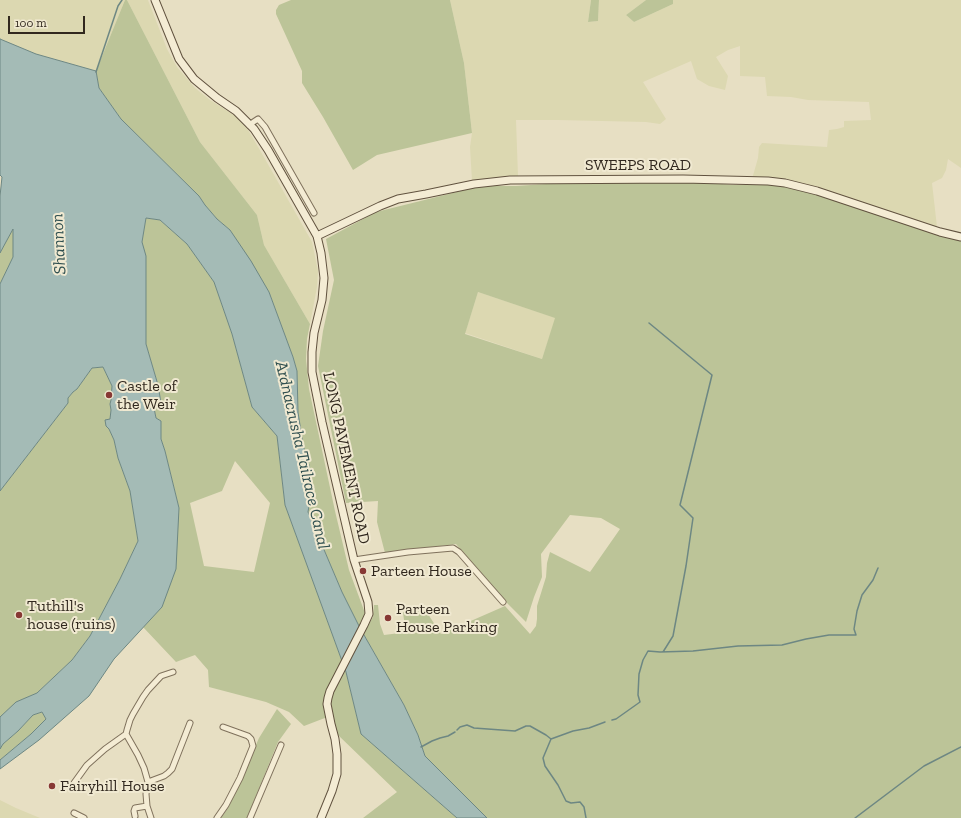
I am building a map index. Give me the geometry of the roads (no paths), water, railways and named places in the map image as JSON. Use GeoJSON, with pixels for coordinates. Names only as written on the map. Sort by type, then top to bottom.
{"type":"FeatureCollection","features":[{"type":"Feature","properties":{"kind":"main road","name":"LONG PAVEMENT ROAD"},"geometry":{"type":"LineString","coordinates":[[155,0],[179,59],[194,79],[236,111],[254,129],[268,150],[317,236],[322,254],[324,278],[322,300],[316,322],[312,372],[354,560],[368,602],[368,614],[364,625],[330,691],[327,704],[335,739],[337,774],[321,818]]}},
{"type":"Feature","properties":{"kind":"main road","name":"SWEEPS ROAD"},"geometry":{"type":"LineString","coordinates":[[317,236],[398,199],[474,184],[510,180],[683,179],[768,181],[785,183],[817,191],[940,232],[961,237]]}},
{"type":"Feature","properties":{"kind":"street"},"geometry":{"type":"LineString","coordinates":[[249,125],[258,119],[265,127],[314,212]]}},
{"type":"Feature","properties":{"kind":"street"},"geometry":{"type":"LineString","coordinates":[[354,560],[408,552],[453,548],[459,552],[503,602]]}},
{"type":"Feature","properties":{"kind":"street"},"geometry":{"type":"LineString","coordinates":[[74,783],[87,765],[126,734],[130,720],[143,697],[154,683],[161,676],[173,672]]}},
{"type":"Feature","properties":{"kind":"street"},"geometry":{"type":"LineString","coordinates":[[148,782],[164,776],[172,769],[190,723]]}},
{"type":"Feature","properties":{"kind":"street"},"geometry":{"type":"LineString","coordinates":[[217,818],[230,799],[252,746],[251,739],[248,736],[223,727]]}},
{"type":"Feature","properties":{"kind":"street"},"geometry":{"type":"LineString","coordinates":[[126,734],[144,768],[148,782],[146,794],[150,818]]}},
{"type":"Feature","properties":{"kind":"street"},"geometry":{"type":"LineString","coordinates":[[250,818],[281,744]]}},
{"type":"Feature","properties":{"kind":"street"},"geometry":{"type":"LineString","coordinates":[[135,816],[135,808],[147,806]]}},
{"type":"Feature","properties":{"kind":"street"},"geometry":{"type":"LineString","coordinates":[[74,813],[84,818]]}},
{"type":"Feature","properties":{"kind":"water"},"geometry":{"type":"Polygon","coordinates":[[[0,39],[36,54],[96,71],[99,88],[121,119],[199,196],[217,219],[230,230],[251,261],[269,292],[297,371],[298,412],[312,487],[308,512],[342,592],[360,628],[404,705],[418,735],[425,756],[487,818],[457,818],[361,734],[346,672],[285,505],[277,436],[252,407],[232,334],[214,282],[187,244],[160,220],[146,218],[142,242],[146,256],[146,344],[160,397],[161,405],[154,408],[156,418],[161,421],[161,439],[179,508],[176,569],[162,607],[114,659],[89,696],[39,740],[0,769],[0,760],[31,734],[46,719],[42,712],[33,715],[3,744],[0,749],[0,717],[16,702],[37,693],[72,660],[90,636],[138,541],[130,491],[118,458],[114,440],[106,426],[105,420],[110,419],[112,386],[103,367],[92,368],[77,389],[68,398],[68,403],[0,491],[0,284],[13,257],[13,229],[0,253],[0,196],[2,177],[0,175],[0,39]]]}},
{"type":"Feature","properties":{"kind":"waterway"},"geometry":{"type":"LineString","coordinates":[[96,72],[118,6],[122,0]]}},
{"type":"Feature","properties":{"kind":"waterway"},"geometry":{"type":"LineString","coordinates":[[649,323],[712,375],[680,505],[693,518],[673,636],[663,652]]}},
{"type":"Feature","properties":{"kind":"waterway"},"geometry":{"type":"LineString","coordinates":[[612,720],[616,719],[640,702],[638,695],[639,674],[643,660],[648,651],[693,651],[738,646],[782,645],[829,635],[856,635],[854,629],[857,611],[862,595],[873,580],[878,568]]}},
{"type":"Feature","properties":{"kind":"waterway"},"geometry":{"type":"LineString","coordinates":[[551,739],[605,722]]}},
{"type":"Feature","properties":{"kind":"waterway"},"geometry":{"type":"LineString","coordinates":[[457,730],[460,727],[467,725],[474,728],[515,731],[526,726],[530,726],[551,739]]}},
{"type":"Feature","properties":{"kind":"waterway"},"geometry":{"type":"LineString","coordinates":[[421,747],[455,732]]}},
{"type":"Feature","properties":{"kind":"waterway"},"geometry":{"type":"LineString","coordinates":[[551,739],[543,758],[545,766],[558,785],[566,801],[571,803],[580,802],[584,807],[586,818]]}},
{"type":"Feature","properties":{"kind":"waterway"},"geometry":{"type":"LineString","coordinates":[[855,818],[924,766],[961,747]]}},
{"type":"Feature","properties":{"kind":"place","name":"Castle of the Weir"},"geometry":{"type":"Point","coordinates":[109,395]}},
{"type":"Feature","properties":{"kind":"place","name":"Parteen House"},"geometry":{"type":"Point","coordinates":[363,571]}},
{"type":"Feature","properties":{"kind":"place","name":"Tuthill's house (ruins)"},"geometry":{"type":"Point","coordinates":[19,615]}},
{"type":"Feature","properties":{"kind":"place","name":"Parteen House Parking"},"geometry":{"type":"Point","coordinates":[388,618]}},
{"type":"Feature","properties":{"kind":"place","name":"Fairyhill House"},"geometry":{"type":"Point","coordinates":[52,786]}},
{"type":"Feature","properties":{"kind":"water label","name":"Shannon"},"geometry":{"type":"Point","coordinates":[59,244]}},
{"type":"Feature","properties":{"kind":"water label","name":"Ardnacrusha Tailrace Canal"},"geometry":{"type":"Point","coordinates":[302,455]}}]}
